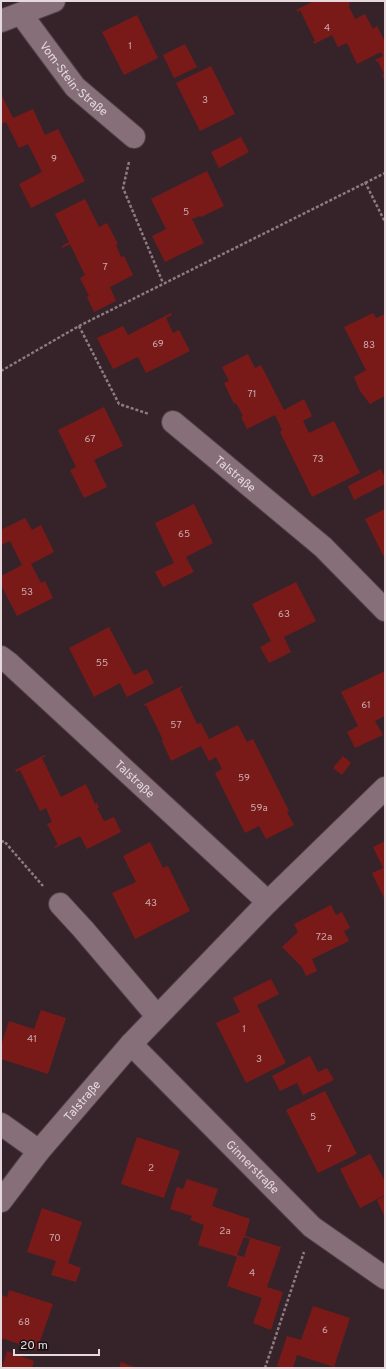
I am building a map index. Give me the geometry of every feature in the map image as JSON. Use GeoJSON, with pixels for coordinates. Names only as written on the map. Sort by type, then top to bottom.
{"type":"FeatureCollection","features":[{"type":"Feature","properties":{"kind":"street","name":"Vom-Stein-Straße"},"geometry":{"type":"LineString","coordinates":[[54,1],[11,17],[75,87],[134,137]]}},
{"type":"Feature","properties":{"kind":"street","name":"Talstraße"},"geometry":{"type":"LineString","coordinates":[[173,422],[323,547],[385,610]]}},
{"type":"Feature","properties":{"kind":"street","name":"Talstraße"},"geometry":{"type":"LineString","coordinates":[[1,657],[15,668],[268,902]]}},
{"type":"Feature","properties":{"kind":"street","name":"Talstraße"},"geometry":{"type":"LineString","coordinates":[[1,1201],[39,1151],[157,1016],[268,902],[385,788]]}},
{"type":"Feature","properties":{"kind":"street"},"geometry":{"type":"LineString","coordinates":[[60,904],[157,1016]]}},
{"type":"Feature","properties":{"kind":"street","name":"Ginnerstraße"},"geometry":{"type":"LineString","coordinates":[[131,1044],[312,1227],[385,1278]]}},
{"type":"Feature","properties":{"kind":"street"},"geometry":{"type":"LineString","coordinates":[[1,1124],[39,1151]]}},
{"type":"Feature","properties":{"kind":"path"},"geometry":{"type":"LineString","coordinates":[[134,137],[123,188],[163,283]]}},
{"type":"Feature","properties":{"kind":"path"},"geometry":{"type":"LineString","coordinates":[[1,371],[79,326],[385,172]]}},
{"type":"Feature","properties":{"kind":"path"},"geometry":{"type":"LineString","coordinates":[[365,182],[385,222]]}},
{"type":"Feature","properties":{"kind":"path"},"geometry":{"type":"LineString","coordinates":[[79,326],[119,404],[173,422]]}},
{"type":"Feature","properties":{"kind":"path"},"geometry":{"type":"LineString","coordinates":[[1,842],[4,841],[60,904]]}},
{"type":"Feature","properties":{"kind":"path"},"geometry":{"type":"LineString","coordinates":[[265,1368],[312,1227]]}},
{"type":"Feature","properties":{"kind":"building"},"geometry":{"type":"Polygon","coordinates":[[[314,1],[350,1],[349,7],[355,19],[365,14],[373,29],[377,26],[385,42],[385,81],[382,75],[384,74],[378,61],[376,62],[375,60],[383,56],[381,52],[357,64],[347,43],[338,47],[332,35],[314,44],[313,42],[315,41],[300,10],[298,12],[296,10],[314,1]]]}},
{"type":"Feature","properties":{"kind":"building"},"geometry":{"type":"Polygon","coordinates":[[[137,15],[158,58],[124,75],[102,32],[137,15]]]}},
{"type":"Feature","properties":{"kind":"building"},"geometry":{"type":"Polygon","coordinates":[[[185,44],[197,67],[174,78],[163,55],[185,44]]]}},
{"type":"Feature","properties":{"kind":"building"},"geometry":{"type":"Polygon","coordinates":[[[211,66],[235,114],[200,131],[176,83],[211,66]]]}},
{"type":"Feature","properties":{"kind":"building"},"geometry":{"type":"Polygon","coordinates":[[[1,94],[13,118],[33,109],[45,135],[58,129],[85,181],[31,208],[19,184],[42,172],[28,144],[19,148],[6,122],[1,124],[1,94]]]}},
{"type":"Feature","properties":{"kind":"building"},"geometry":{"type":"Polygon","coordinates":[[[241,137],[249,152],[219,168],[211,152],[241,137]]]}},
{"type":"Feature","properties":{"kind":"building"},"geometry":{"type":"Polygon","coordinates":[[[207,171],[224,206],[201,217],[192,219],[204,243],[165,262],[152,236],[166,229],[151,199],[207,171]]]}},
{"type":"Feature","properties":{"kind":"building"},"geometry":{"type":"Polygon","coordinates":[[[85,199],[99,227],[107,223],[118,244],[116,245],[121,257],[124,256],[133,275],[110,287],[116,301],[94,312],[87,297],[89,296],[80,278],[85,275],[70,244],[62,248],[62,246],[69,242],[55,214],[85,199]]]}},
{"type":"Feature","properties":{"kind":"building"},"geometry":{"type":"Polygon","coordinates":[[[171,313],[172,315],[166,318],[173,333],[179,330],[190,351],[146,373],[138,357],[113,369],[97,338],[123,326],[128,335],[171,313]]]}},
{"type":"Feature","properties":{"kind":"building"},"geometry":{"type":"Polygon","coordinates":[[[373,313],[376,318],[385,314],[385,396],[370,404],[360,391],[354,377],[366,370],[344,327],[373,313]]]}},
{"type":"Feature","properties":{"kind":"building"},"geometry":{"type":"Polygon","coordinates":[[[248,354],[255,368],[261,365],[284,410],[304,399],[312,416],[303,421],[309,433],[334,421],[360,473],[312,497],[280,432],[282,430],[275,415],[247,429],[241,417],[243,416],[236,403],[234,404],[224,383],[229,381],[222,367],[248,354]]]}},
{"type":"Feature","properties":{"kind":"building"},"geometry":{"type":"Polygon","coordinates":[[[104,407],[123,446],[94,460],[107,487],[84,498],[70,470],[76,467],[58,430],[104,407]]]}},
{"type":"Feature","properties":{"kind":"building"},"geometry":{"type":"Polygon","coordinates":[[[381,469],[385,478],[385,484],[354,500],[348,486],[381,469]]]}},
{"type":"Feature","properties":{"kind":"building"},"geometry":{"type":"Polygon","coordinates":[[[194,504],[213,543],[186,557],[194,572],[163,587],[155,572],[174,563],[155,523],[194,504]]]}},
{"type":"Feature","properties":{"kind":"building"},"geometry":{"type":"Polygon","coordinates":[[[385,509],[385,559],[365,519],[385,509]]]}},
{"type":"Feature","properties":{"kind":"building"},"geometry":{"type":"Polygon","coordinates":[[[25,518],[32,530],[41,525],[54,552],[31,564],[41,583],[45,581],[53,598],[17,616],[1,585],[1,576],[22,565],[10,541],[1,545],[1,530],[25,518]]]}},
{"type":"Feature","properties":{"kind":"building"},"geometry":{"type":"Polygon","coordinates":[[[296,582],[316,621],[284,637],[291,652],[269,663],[260,647],[271,641],[252,604],[296,582]]]}},
{"type":"Feature","properties":{"kind":"building"},"geometry":{"type":"Polygon","coordinates":[[[109,627],[134,675],[147,669],[154,683],[127,697],[120,683],[94,697],[69,648],[109,627]]]}},
{"type":"Feature","properties":{"kind":"building"},"geometry":{"type":"Polygon","coordinates":[[[385,671],[385,716],[375,721],[383,735],[355,748],[347,732],[358,726],[341,692],[385,671]]]}},
{"type":"Feature","properties":{"kind":"building"},"geometry":{"type":"Polygon","coordinates":[[[182,686],[183,687],[180,689],[197,724],[201,723],[209,739],[238,725],[247,742],[253,739],[289,811],[287,812],[294,825],[266,839],[259,826],[245,833],[215,773],[222,769],[216,757],[209,761],[201,746],[171,761],[162,741],[163,740],[146,705],[143,705],[182,686]]]}},
{"type":"Feature","properties":{"kind":"building"},"geometry":{"type":"Polygon","coordinates":[[[45,755],[46,756],[42,758],[61,797],[86,784],[95,804],[97,803],[99,808],[97,808],[104,821],[114,817],[121,832],[87,849],[80,836],[55,848],[54,847],[58,845],[47,824],[52,822],[46,808],[40,811],[20,770],[16,772],[15,770],[45,755]]]}},
{"type":"Feature","properties":{"kind":"building"},"geometry":{"type":"Polygon","coordinates":[[[343,756],[351,763],[342,775],[333,768],[343,756]]]}},
{"type":"Feature","properties":{"kind":"building"},"geometry":{"type":"Polygon","coordinates":[[[385,841],[385,900],[372,873],[383,868],[373,847],[385,841]]]}},
{"type":"Feature","properties":{"kind":"building"},"geometry":{"type":"Polygon","coordinates":[[[150,842],[163,868],[168,866],[190,911],[135,939],[112,893],[136,882],[123,856],[150,842]]]}},
{"type":"Feature","properties":{"kind":"building"},"geometry":{"type":"Polygon","coordinates":[[[331,905],[336,915],[342,912],[350,928],[344,931],[349,941],[312,959],[317,971],[306,976],[302,967],[282,947],[298,932],[294,924],[331,905]]]}},
{"type":"Feature","properties":{"kind":"building"},"geometry":{"type":"Polygon","coordinates":[[[271,979],[279,994],[257,1005],[286,1063],[246,1083],[216,1023],[240,1012],[233,998],[271,979]]]}},
{"type":"Feature","properties":{"kind":"building"},"geometry":{"type":"Polygon","coordinates":[[[41,1010],[66,1018],[48,1074],[1,1059],[1,1046],[9,1021],[34,1029],[41,1010]]]}},
{"type":"Feature","properties":{"kind":"building"},"geometry":{"type":"Polygon","coordinates":[[[310,1056],[318,1072],[327,1068],[334,1080],[303,1095],[297,1083],[280,1091],[272,1076],[310,1056]]]}},
{"type":"Feature","properties":{"kind":"building"},"geometry":{"type":"Polygon","coordinates":[[[325,1091],[357,1154],[318,1173],[286,1110],[325,1091]]]}},
{"type":"Feature","properties":{"kind":"building"},"geometry":{"type":"Polygon","coordinates":[[[137,1137],[180,1151],[164,1198],[121,1184],[137,1137]]]}},
{"type":"Feature","properties":{"kind":"building"},"geometry":{"type":"Polygon","coordinates":[[[370,1154],[385,1181],[385,1195],[360,1208],[340,1169],[370,1154]]]}},
{"type":"Feature","properties":{"kind":"building"},"geometry":{"type":"Polygon","coordinates":[[[187,1179],[218,1189],[212,1206],[250,1219],[245,1236],[281,1247],[267,1287],[283,1292],[271,1330],[253,1323],[262,1298],[227,1286],[237,1257],[198,1245],[204,1225],[190,1220],[192,1216],[170,1209],[177,1187],[183,1189],[187,1179]],[[244,1237],[237,1255],[244,1257],[250,1239],[244,1237]]]}},
{"type":"Feature","properties":{"kind":"building"},"geometry":{"type":"Polygon","coordinates":[[[385,1196],[385,1218],[377,1200],[385,1196]]]}},
{"type":"Feature","properties":{"kind":"building"},"geometry":{"type":"Polygon","coordinates":[[[42,1208],[82,1222],[68,1263],[81,1268],[76,1282],[51,1275],[56,1261],[27,1252],[42,1208]]]}},
{"type":"Feature","properties":{"kind":"building"},"geometry":{"type":"Polygon","coordinates":[[[9,1290],[53,1304],[37,1350],[1,1338],[1,1295],[7,1297],[9,1290]]]}},
{"type":"Feature","properties":{"kind":"building"},"geometry":{"type":"Polygon","coordinates":[[[313,1306],[350,1318],[334,1367],[297,1355],[293,1368],[283,1368],[277,1366],[287,1336],[301,1340],[313,1306]]]}},
{"type":"Feature","properties":{"kind":"building"},"geometry":{"type":"Polygon","coordinates":[[[7,1351],[34,1361],[32,1368],[2,1368],[7,1351]]]}},
{"type":"Feature","properties":{"kind":"building"},"geometry":{"type":"Polygon","coordinates":[[[121,1362],[137,1368],[119,1368],[121,1362]]]}}]}
